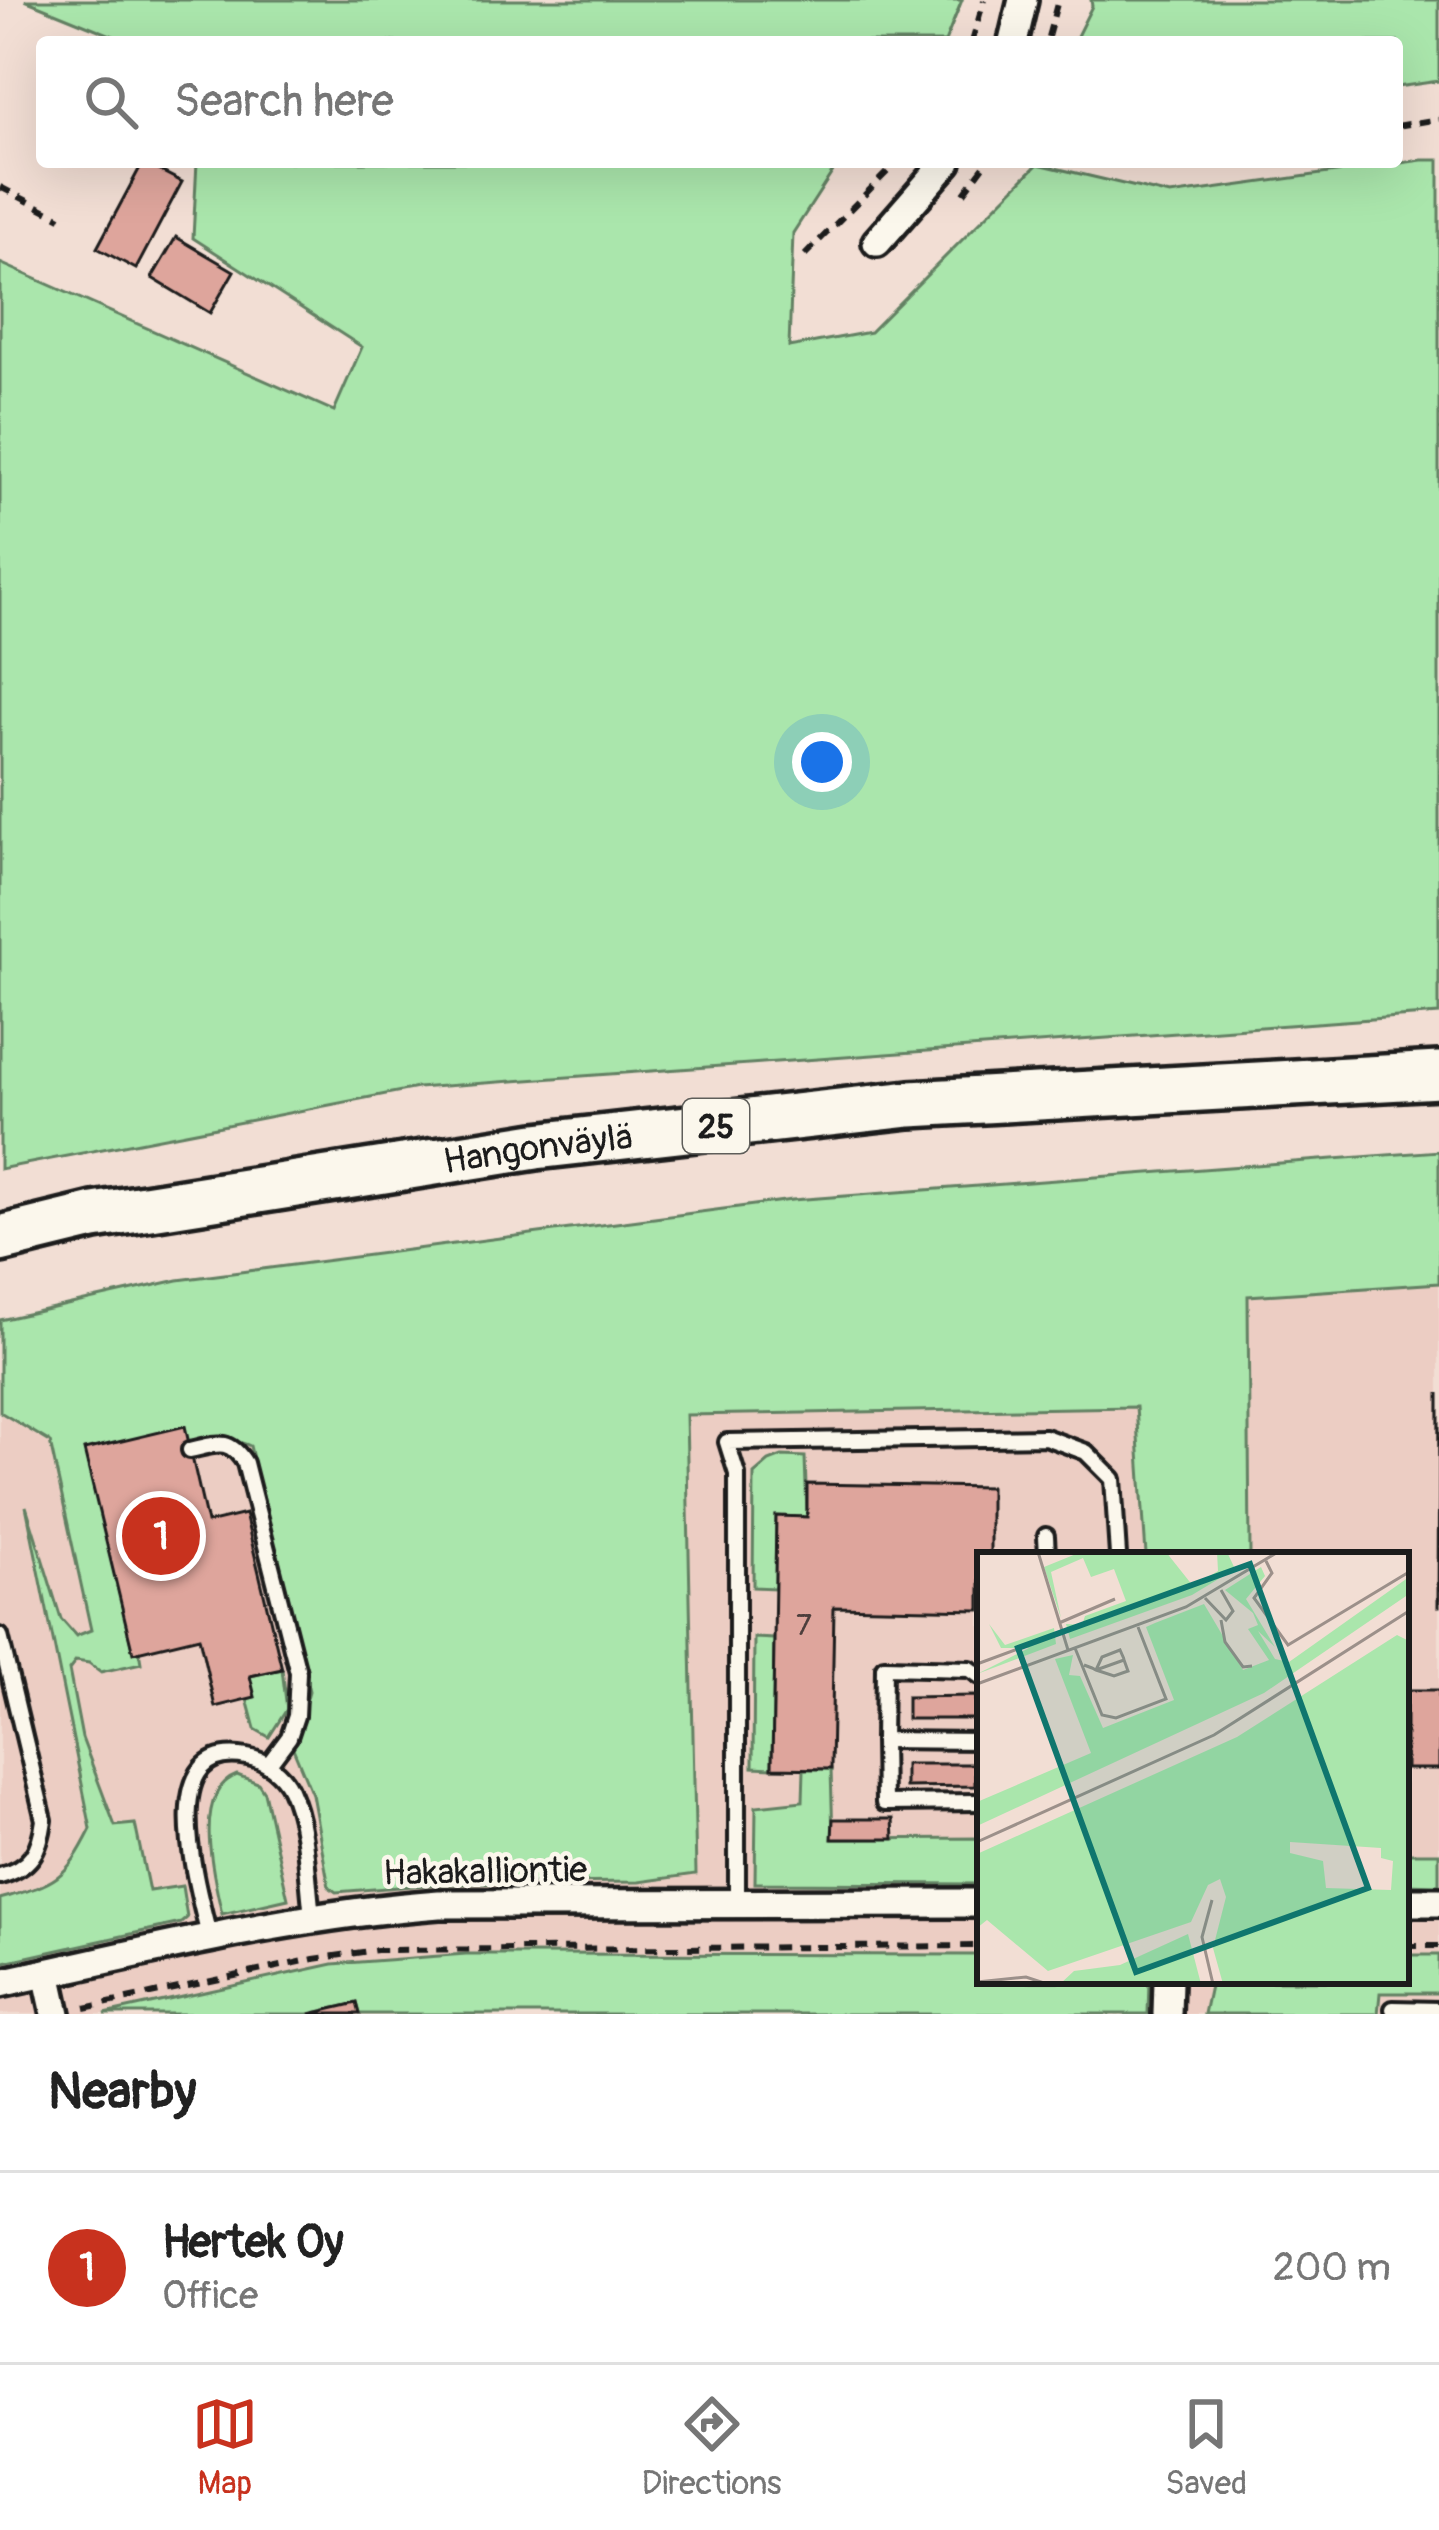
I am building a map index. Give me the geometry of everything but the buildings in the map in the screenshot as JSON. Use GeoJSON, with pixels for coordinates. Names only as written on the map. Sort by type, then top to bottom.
{"type":"FeatureCollection","features":[{"type":"Feature","properties":{"kind":"highway","name":"Hangonväylä"},"geometry":{"type":"LineString","coordinates":[[0,1239],[94,1216],[559,1143],[910,1105],[1439,1075]]}},
{"type":"Feature","properties":{"kind":"street"},"geometry":{"type":"LineString","coordinates":[[1014,36],[1023,0]]}},
{"type":"Feature","properties":{"kind":"street"},"geometry":{"type":"LineString","coordinates":[[877,242],[942,168]]}},
{"type":"Feature","properties":{"kind":"street","name":"Hakakalliontie"},"geometry":{"type":"LineString","coordinates":[[0,1983],[312,1916],[439,1904],[977,1903]]}},
{"type":"Feature","properties":{"kind":"street"},"geometry":{"type":"LineString","coordinates":[[47,1973],[69,2011]]}},
{"type":"Feature","properties":{"kind":"street"},"geometry":{"type":"LineString","coordinates":[[1167,2014],[1168,1984]]}},
{"type":"Feature","properties":{"kind":"lane"},"geometry":{"type":"LineString","coordinates":[[736,1904],[736,1474],[727,1442],[1045,1437],[1086,1452],[1113,1479],[1118,1552]]}},
{"type":"Feature","properties":{"kind":"lane"},"geometry":{"type":"LineString","coordinates":[[190,1450],[222,1443],[236,1448],[245,1463],[290,1633],[299,1697],[289,1736],[268,1765]]}},
{"type":"Feature","properties":{"kind":"lane"},"geometry":{"type":"LineString","coordinates":[[1046,1536],[1047,1552]]}},
{"type":"Feature","properties":{"kind":"lane"},"geometry":{"type":"LineString","coordinates":[[0,1636],[44,1820],[40,1847],[21,1871],[0,1876]]}},
{"type":"Feature","properties":{"kind":"lane"},"geometry":{"type":"LineString","coordinates":[[977,1674],[970,1669],[884,1667],[883,1740],[884,1803],[977,1802]]}},
{"type":"Feature","properties":{"kind":"lane"},"geometry":{"type":"LineString","coordinates":[[883,1740],[977,1741]]}},
{"type":"Feature","properties":{"kind":"lane"},"geometry":{"type":"LineString","coordinates":[[209,1936],[188,1816],[188,1790],[195,1774],[209,1762],[226,1757],[240,1755],[268,1765],[290,1788],[312,1916]]}},
{"type":"Feature","properties":{"kind":"lane"},"geometry":{"type":"LineString","coordinates":[[1394,2009],[1439,2010]]}},
{"type":"Feature","properties":{"kind":"path"},"geometry":{"type":"LineString","coordinates":[[974,36],[984,0]]}},
{"type":"Feature","properties":{"kind":"path"},"geometry":{"type":"LineString","coordinates":[[1403,125],[1439,119]]}},
{"type":"Feature","properties":{"kind":"path"},"geometry":{"type":"LineString","coordinates":[[805,254],[891,168]]}},
{"type":"Feature","properties":{"kind":"path"},"geometry":{"type":"LineString","coordinates":[[0,187],[61,218]]}},
{"type":"Feature","properties":{"kind":"path"},"geometry":{"type":"LineString","coordinates":[[69,2011],[314,1959],[393,1948],[977,1946]]}},
{"type":"Feature","properties":{"kind":"shaded area"},"geometry":{"type":"Polygon","coordinates":[[[1439,1283],[1439,2014],[1148,2014],[1148,1984],[1409,1984],[1409,1552],[1231,1552],[1240,1296],[1439,1283]]]}},
{"type":"Feature","properties":{"kind":"shaded area"},"geometry":{"type":"Polygon","coordinates":[[[268,1389],[686,1414],[1137,1407],[1146,1552],[977,1552],[977,1963],[870,1961],[387,2014],[0,2014],[0,1412],[50,1442],[268,1389]]]}},
{"type":"Feature","properties":{"kind":"green space"},"geometry":{"type":"Polygon","coordinates":[[[25,0],[962,0],[947,36],[113,36],[25,0]]]}},
{"type":"Feature","properties":{"kind":"green space"},"geometry":{"type":"Polygon","coordinates":[[[1091,0],[1439,0],[1439,81],[1403,86],[1403,36],[1077,36],[1091,0]]]}},
{"type":"Feature","properties":{"kind":"green space"},"geometry":{"type":"Polygon","coordinates":[[[1439,160],[1439,1014],[417,1088],[0,1169],[0,263],[334,411],[362,347],[193,238],[197,168],[835,168],[793,233],[789,347],[870,332],[1034,168],[1055,168],[1170,195],[1364,168],[1403,168],[1403,163],[1439,160]]]}},
{"type":"Feature","properties":{"kind":"green space"},"geometry":{"type":"Polygon","coordinates":[[[1439,1151],[1439,1283],[1248,1296],[1250,1552],[1146,1552],[1136,1407],[686,1415],[696,1874],[639,1882],[437,1884],[336,1892],[329,1887],[312,1794],[293,1748],[309,1691],[250,1446],[195,1440],[85,1450],[133,1652],[139,1651],[141,1663],[101,1672],[76,1661],[69,1670],[82,1738],[115,1826],[135,1824],[149,1891],[182,1886],[187,1918],[0,1963],[0,1899],[56,1878],[74,1860],[91,1829],[26,1506],[61,1619],[76,1636],[91,1630],[50,1442],[0,1412],[0,1320],[178,1280],[792,1200],[1439,1151]]]}},
{"type":"Feature","properties":{"kind":"green space"},"geometry":{"type":"Polygon","coordinates":[[[782,1456],[805,1457],[807,1517],[776,1516],[775,1588],[753,1587],[754,1474],[782,1456]]]}},
{"type":"Feature","properties":{"kind":"green space"},"geometry":{"type":"Polygon","coordinates":[[[754,1638],[774,1639],[772,1768],[753,1767],[754,1638]]]}},
{"type":"Feature","properties":{"kind":"green space"},"geometry":{"type":"Polygon","coordinates":[[[282,1669],[287,1709],[269,1737],[255,1729],[247,1699],[254,1697],[250,1676],[282,1669]]]}},
{"type":"Feature","properties":{"kind":"green space"},"geometry":{"type":"Polygon","coordinates":[[[804,1769],[831,1769],[833,1839],[977,1838],[977,1884],[755,1883],[756,1806],[803,1801],[804,1769]]]}},
{"type":"Feature","properties":{"kind":"green space"},"geometry":{"type":"Polygon","coordinates":[[[237,1775],[258,1783],[264,1792],[288,1899],[222,1914],[211,1859],[210,1817],[223,1784],[237,1775]]]}},
{"type":"Feature","properties":{"kind":"green space"},"geometry":{"type":"Polygon","coordinates":[[[1409,1853],[1439,1853],[1439,1885],[1409,1884],[1409,1853]]]}},
{"type":"Feature","properties":{"kind":"green space"},"geometry":{"type":"Polygon","coordinates":[[[466,1954],[977,1955],[977,1984],[1149,1984],[1148,2014],[360,2014],[357,2003],[309,2014],[105,2014],[333,1964],[466,1954]]]}},
{"type":"Feature","properties":{"kind":"green space"},"geometry":{"type":"Polygon","coordinates":[[[1409,1955],[1439,1955],[1439,1993],[1380,1993],[1378,2014],[1204,2014],[1210,1984],[1409,1984],[1409,1955]]]}},
{"type":"Feature","properties":{"kind":"place","name":"Hertek Oy"},"geometry":{"type":"Point","coordinates":[161,1536]}}]}
